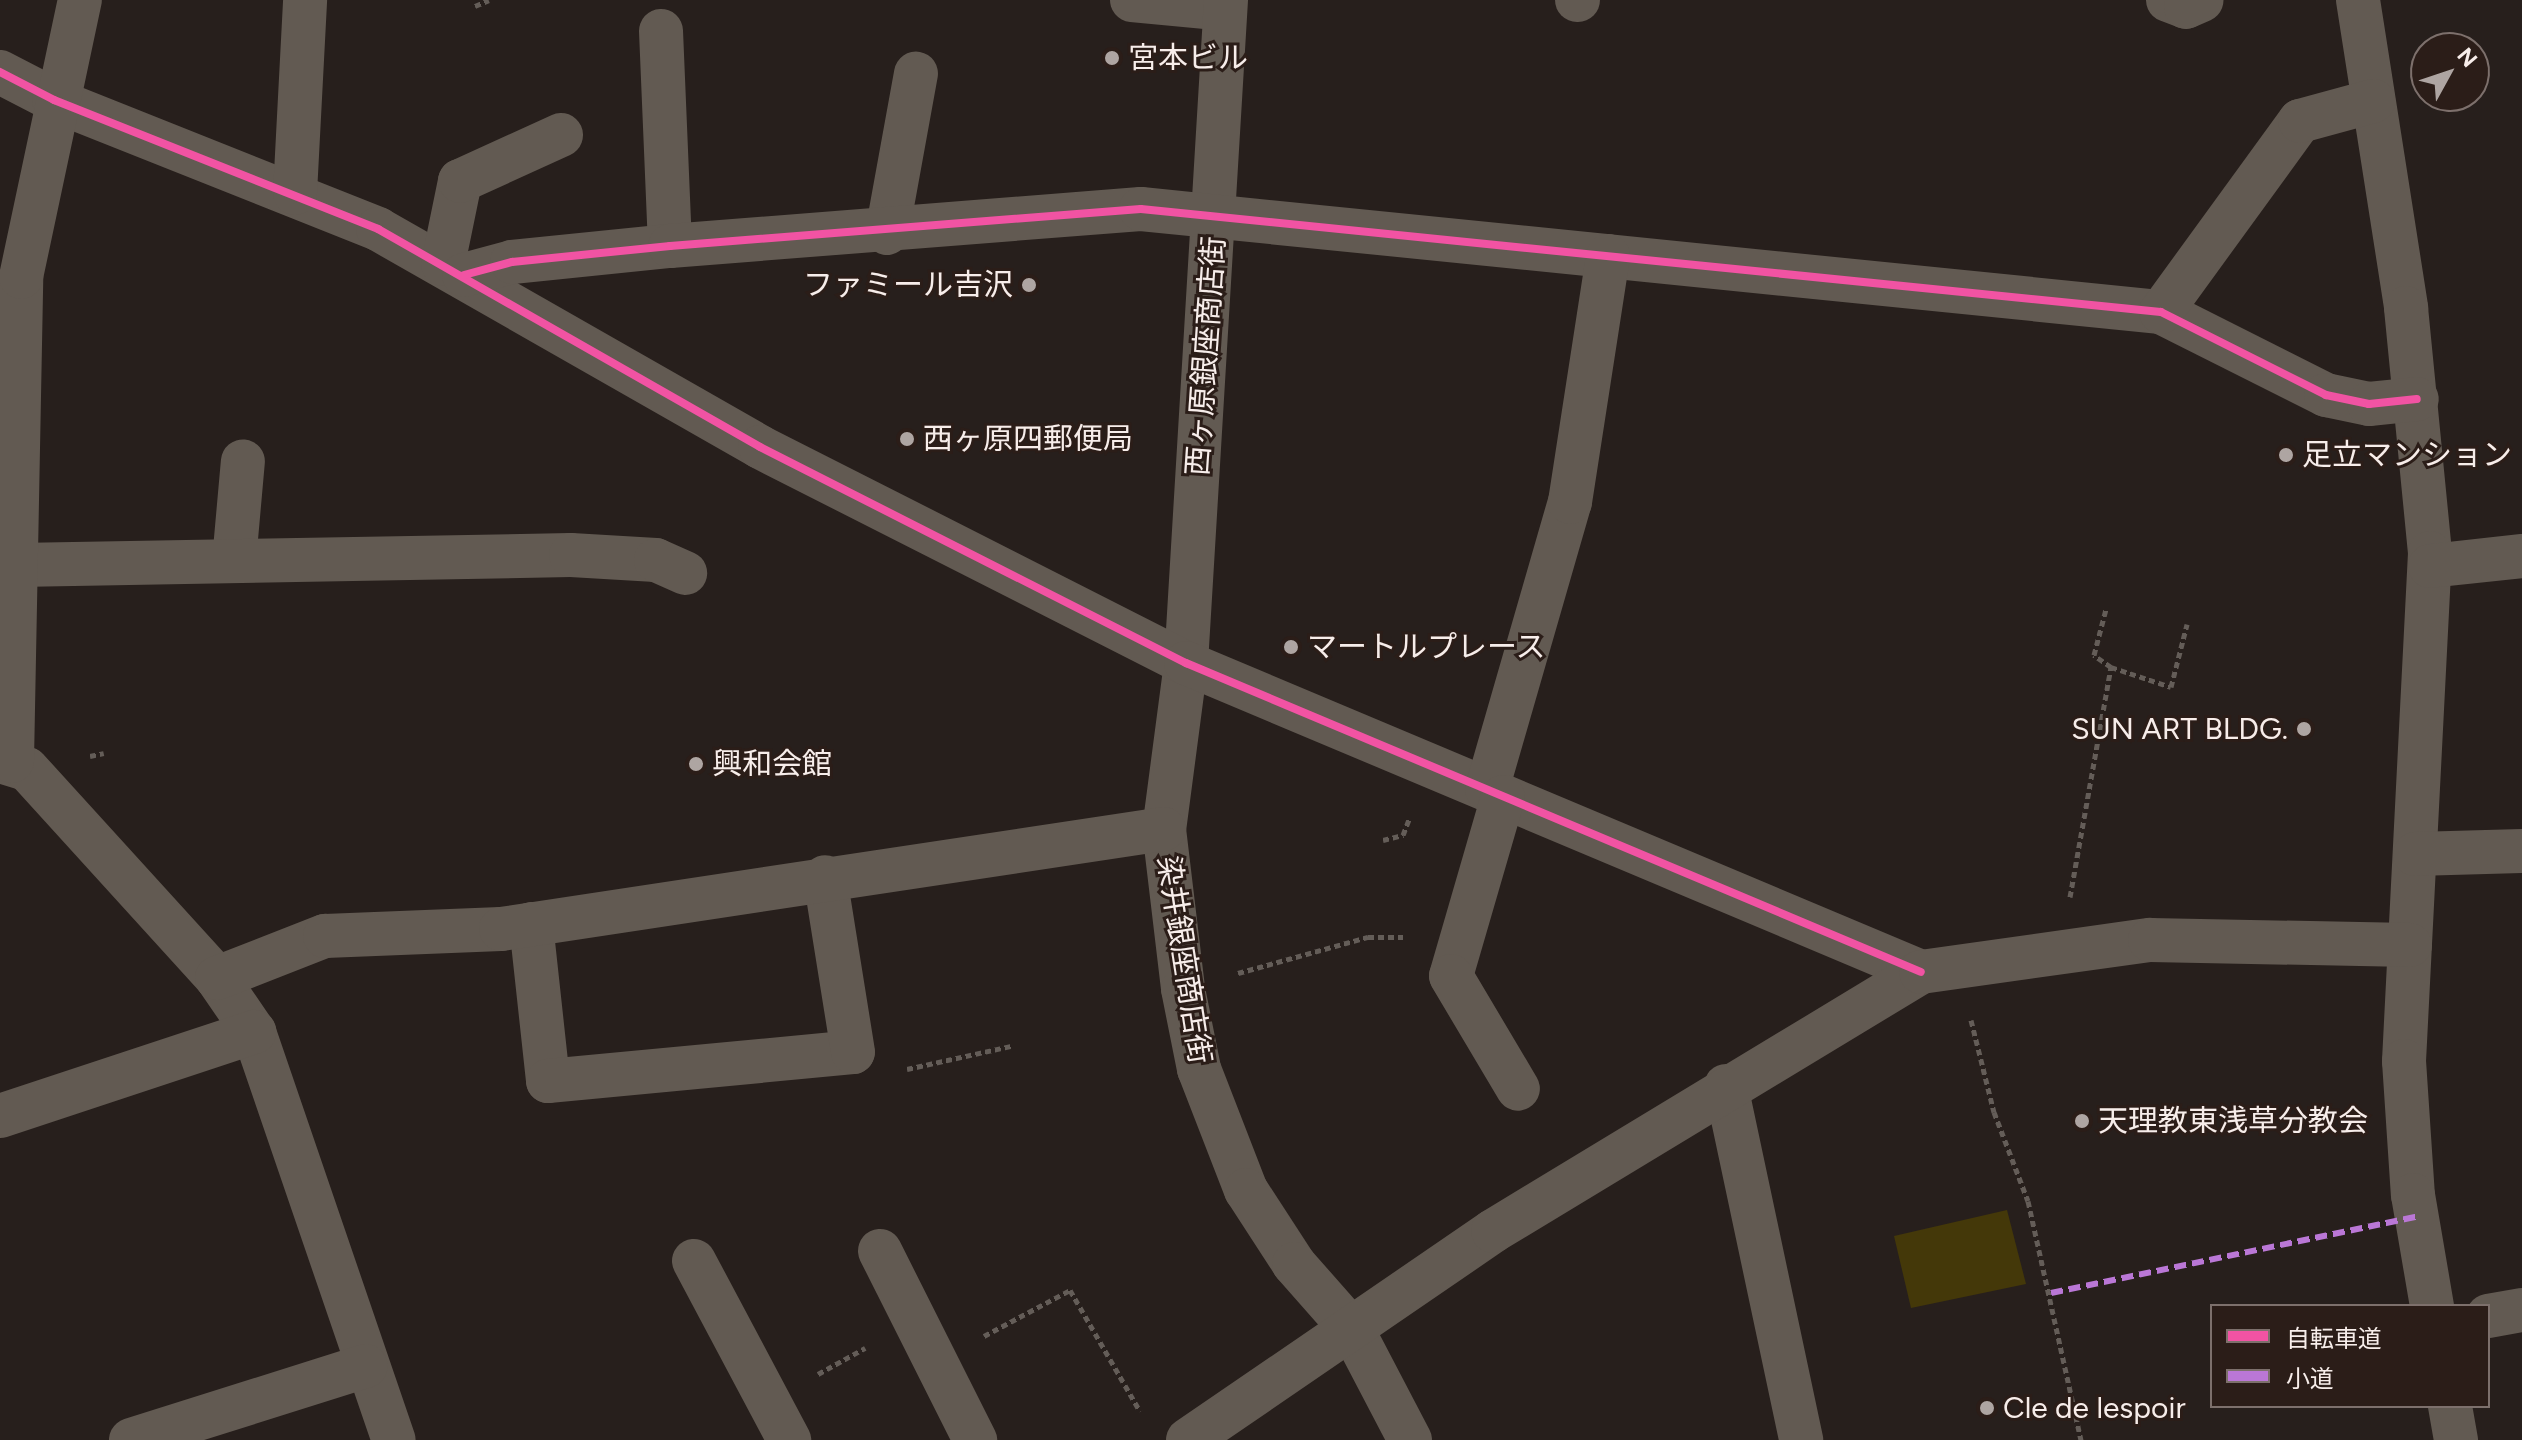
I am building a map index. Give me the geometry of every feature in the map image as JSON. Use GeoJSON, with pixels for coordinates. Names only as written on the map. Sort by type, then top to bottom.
{"type":"FeatureCollection","features":[{"type":"Feature","properties":{"kind":"street"},"geometry":{"type":"LineString","coordinates":[[80,0],[54,100],[10,321],[17,565],[6,761],[217,978],[254,1032],[366,1366],[394,1440]]}},
{"type":"Feature","properties":{"kind":"street"},"geometry":{"type":"LineString","coordinates":[[295,193],[305,0]]}},
{"type":"Feature","properties":{"kind":"street"},"geometry":{"type":"LineString","coordinates":[[1132,0],[1226,5]]}},
{"type":"Feature","properties":{"kind":"street"},"geometry":{"type":"LineString","coordinates":[[2168,0],[2186,7],[2202,0]]}},
{"type":"Feature","properties":{"kind":"street"},"geometry":{"type":"LineString","coordinates":[[2358,0],[2417,399],[2430,566],[2404,1061],[2413,1195],[2432,1304]]}},
{"type":"Feature","properties":{"kind":"street","name":"西ヶ原銀座商店街"},"geometry":{"type":"LineString","coordinates":[[1186,663],[1226,5]]}},
{"type":"Feature","properties":{"kind":"street"},"geometry":{"type":"LineString","coordinates":[[661,31],[670,246]]}},
{"type":"Feature","properties":{"kind":"street"},"geometry":{"type":"LineString","coordinates":[[0,72],[54,100],[295,193],[454,270],[760,447],[1186,663],[1495,793],[1940,969]]}},
{"type":"Feature","properties":{"kind":"street"},"geometry":{"type":"LineString","coordinates":[[887,233],[916,74]]}},
{"type":"Feature","properties":{"kind":"street"},"geometry":{"type":"LineString","coordinates":[[2161,312],[2300,121],[2373,101]]}},
{"type":"Feature","properties":{"kind":"street"},"geometry":{"type":"LineString","coordinates":[[454,270],[460,181],[561,135]]}},
{"type":"Feature","properties":{"kind":"street"},"geometry":{"type":"LineString","coordinates":[[454,270],[670,246],[887,233],[1141,209],[2161,312],[2326,395],[2369,404],[2417,399]]}},
{"type":"Feature","properties":{"kind":"street"},"geometry":{"type":"LineString","coordinates":[[1518,1089],[1451,976],[1570,502],[1608,256]]}},
{"type":"Feature","properties":{"kind":"street"},"geometry":{"type":"LineString","coordinates":[[234,561],[243,461]]}},
{"type":"Feature","properties":{"kind":"street"},"geometry":{"type":"LineString","coordinates":[[17,565],[571,555],[656,560],[685,573]]}},
{"type":"Feature","properties":{"kind":"street"},"geometry":{"type":"LineString","coordinates":[[2430,566],[2522,556]]}},
{"type":"Feature","properties":{"kind":"street","name":"染井銀座商店街"},"geometry":{"type":"LineString","coordinates":[[1186,663],[1164,829],[1183,989],[1199,1069],[1246,1190],[1294,1264],[1353,1331],[1390,1390],[1410,1440]]}},
{"type":"Feature","properties":{"kind":"street"},"geometry":{"type":"LineString","coordinates":[[217,978],[325,936],[531,924],[825,877],[1164,829]]}},
{"type":"Feature","properties":{"kind":"street"},"geometry":{"type":"LineString","coordinates":[[2415,854],[2522,851]]}},
{"type":"Feature","properties":{"kind":"street"},"geometry":{"type":"LineString","coordinates":[[531,924],[548,1081],[853,1052],[825,877]]}},
{"type":"Feature","properties":{"kind":"street"},"geometry":{"type":"LineString","coordinates":[[1168,1433],[1353,1331],[1493,1231],[1726,1086],[1940,969],[2150,940],[2410,945]]}},
{"type":"Feature","properties":{"kind":"street"},"geometry":{"type":"LineString","coordinates":[[0,1116],[254,1032]]}},
{"type":"Feature","properties":{"kind":"street"},"geometry":{"type":"LineString","coordinates":[[1726,1086],[1801,1440]]}},
{"type":"Feature","properties":{"kind":"street"},"geometry":{"type":"LineString","coordinates":[[880,1251],[975,1440]]}},
{"type":"Feature","properties":{"kind":"street"},"geometry":{"type":"LineString","coordinates":[[694,1261],[789,1440]]}},
{"type":"Feature","properties":{"kind":"street"},"geometry":{"type":"LineString","coordinates":[[2490,1316],[2522,1310]]}},
{"type":"Feature","properties":{"kind":"street"},"geometry":{"type":"LineString","coordinates":[[131,1440],[366,1366]]}},
{"type":"Feature","properties":{"kind":"street"},"geometry":{"type":"LineString","coordinates":[[2450,1408],[2456,1440]]}},
{"type":"Feature","properties":{"kind":"path"},"geometry":{"type":"LineString","coordinates":[[475,6],[489,0]]}},
{"type":"Feature","properties":{"kind":"path"},"geometry":{"type":"LineString","coordinates":[[2106,609],[2094,655],[2111,667],[2171,687],[2187,624]]}},
{"type":"Feature","properties":{"kind":"path"},"geometry":{"type":"LineString","coordinates":[[2060,953],[2111,667]]}},
{"type":"Feature","properties":{"kind":"path"},"geometry":{"type":"LineString","coordinates":[[1183,989],[1368,937],[1412,937]]}},
{"type":"Feature","properties":{"kind":"path"},"geometry":{"type":"LineString","coordinates":[[1940,969],[2028,1201],[2081,1440]]}},
{"type":"Feature","properties":{"kind":"path"},"geometry":{"type":"LineString","coordinates":[[853,1052],[877,1076],[1011,1046]]}},
{"type":"Feature","properties":{"kind":"path"},"geometry":{"type":"LineString","coordinates":[[935,1362],[1070,1290],[1168,1433]]}},
{"type":"Feature","properties":{"kind":"path"},"geometry":{"type":"LineString","coordinates":[[769,1402],[914,1319]]}},
{"type":"Feature","properties":{"kind":"shaded area"},"geometry":{"type":"Polygon","coordinates":[[[2007,1210],[2026,1284],[1911,1308],[1894,1236],[2007,1210]]]}},
{"type":"Feature","properties":{"kind":"marked path"},"geometry":{"type":"LineString","coordinates":[[2051,1293],[2416,1217]]}},
{"type":"Feature","properties":{"kind":"cycle path"},"geometry":{"type":"LineString","coordinates":[[0,72],[54,100],[378,229],[760,447],[1186,663],[1921,972]]}},
{"type":"Feature","properties":{"kind":"cycle path"},"geometry":{"type":"LineString","coordinates":[[464,275],[512,262],[670,246],[1141,209],[2161,312],[2326,395],[2369,404],[2417,399]]}},
{"type":"Feature","properties":{"kind":"place","name":"宮本ビル"},"geometry":{"type":"Point","coordinates":[1112,58]}},
{"type":"Feature","properties":{"kind":"place","name":"ファミール吉沢"},"geometry":{"type":"Point","coordinates":[1029,285]}},
{"type":"Feature","properties":{"kind":"place","name":"西ヶ原四郵便局"},"geometry":{"type":"Point","coordinates":[907,439]}},
{"type":"Feature","properties":{"kind":"place","name":"足立マンション"},"geometry":{"type":"Point","coordinates":[2286,455]}},
{"type":"Feature","properties":{"kind":"place","name":"マートルプレース"},"geometry":{"type":"Point","coordinates":[1291,647]}},
{"type":"Feature","properties":{"kind":"place","name":"SUN ART BLDG."},"geometry":{"type":"Point","coordinates":[2304,729]}},
{"type":"Feature","properties":{"kind":"place","name":"興和会館"},"geometry":{"type":"Point","coordinates":[696,764]}},
{"type":"Feature","properties":{"kind":"place","name":"天理教東浅草分教会"},"geometry":{"type":"Point","coordinates":[2082,1121]}},
{"type":"Feature","properties":{"kind":"place","name":"Cle de lespoir"},"geometry":{"type":"Point","coordinates":[1987,1408]}}]}
